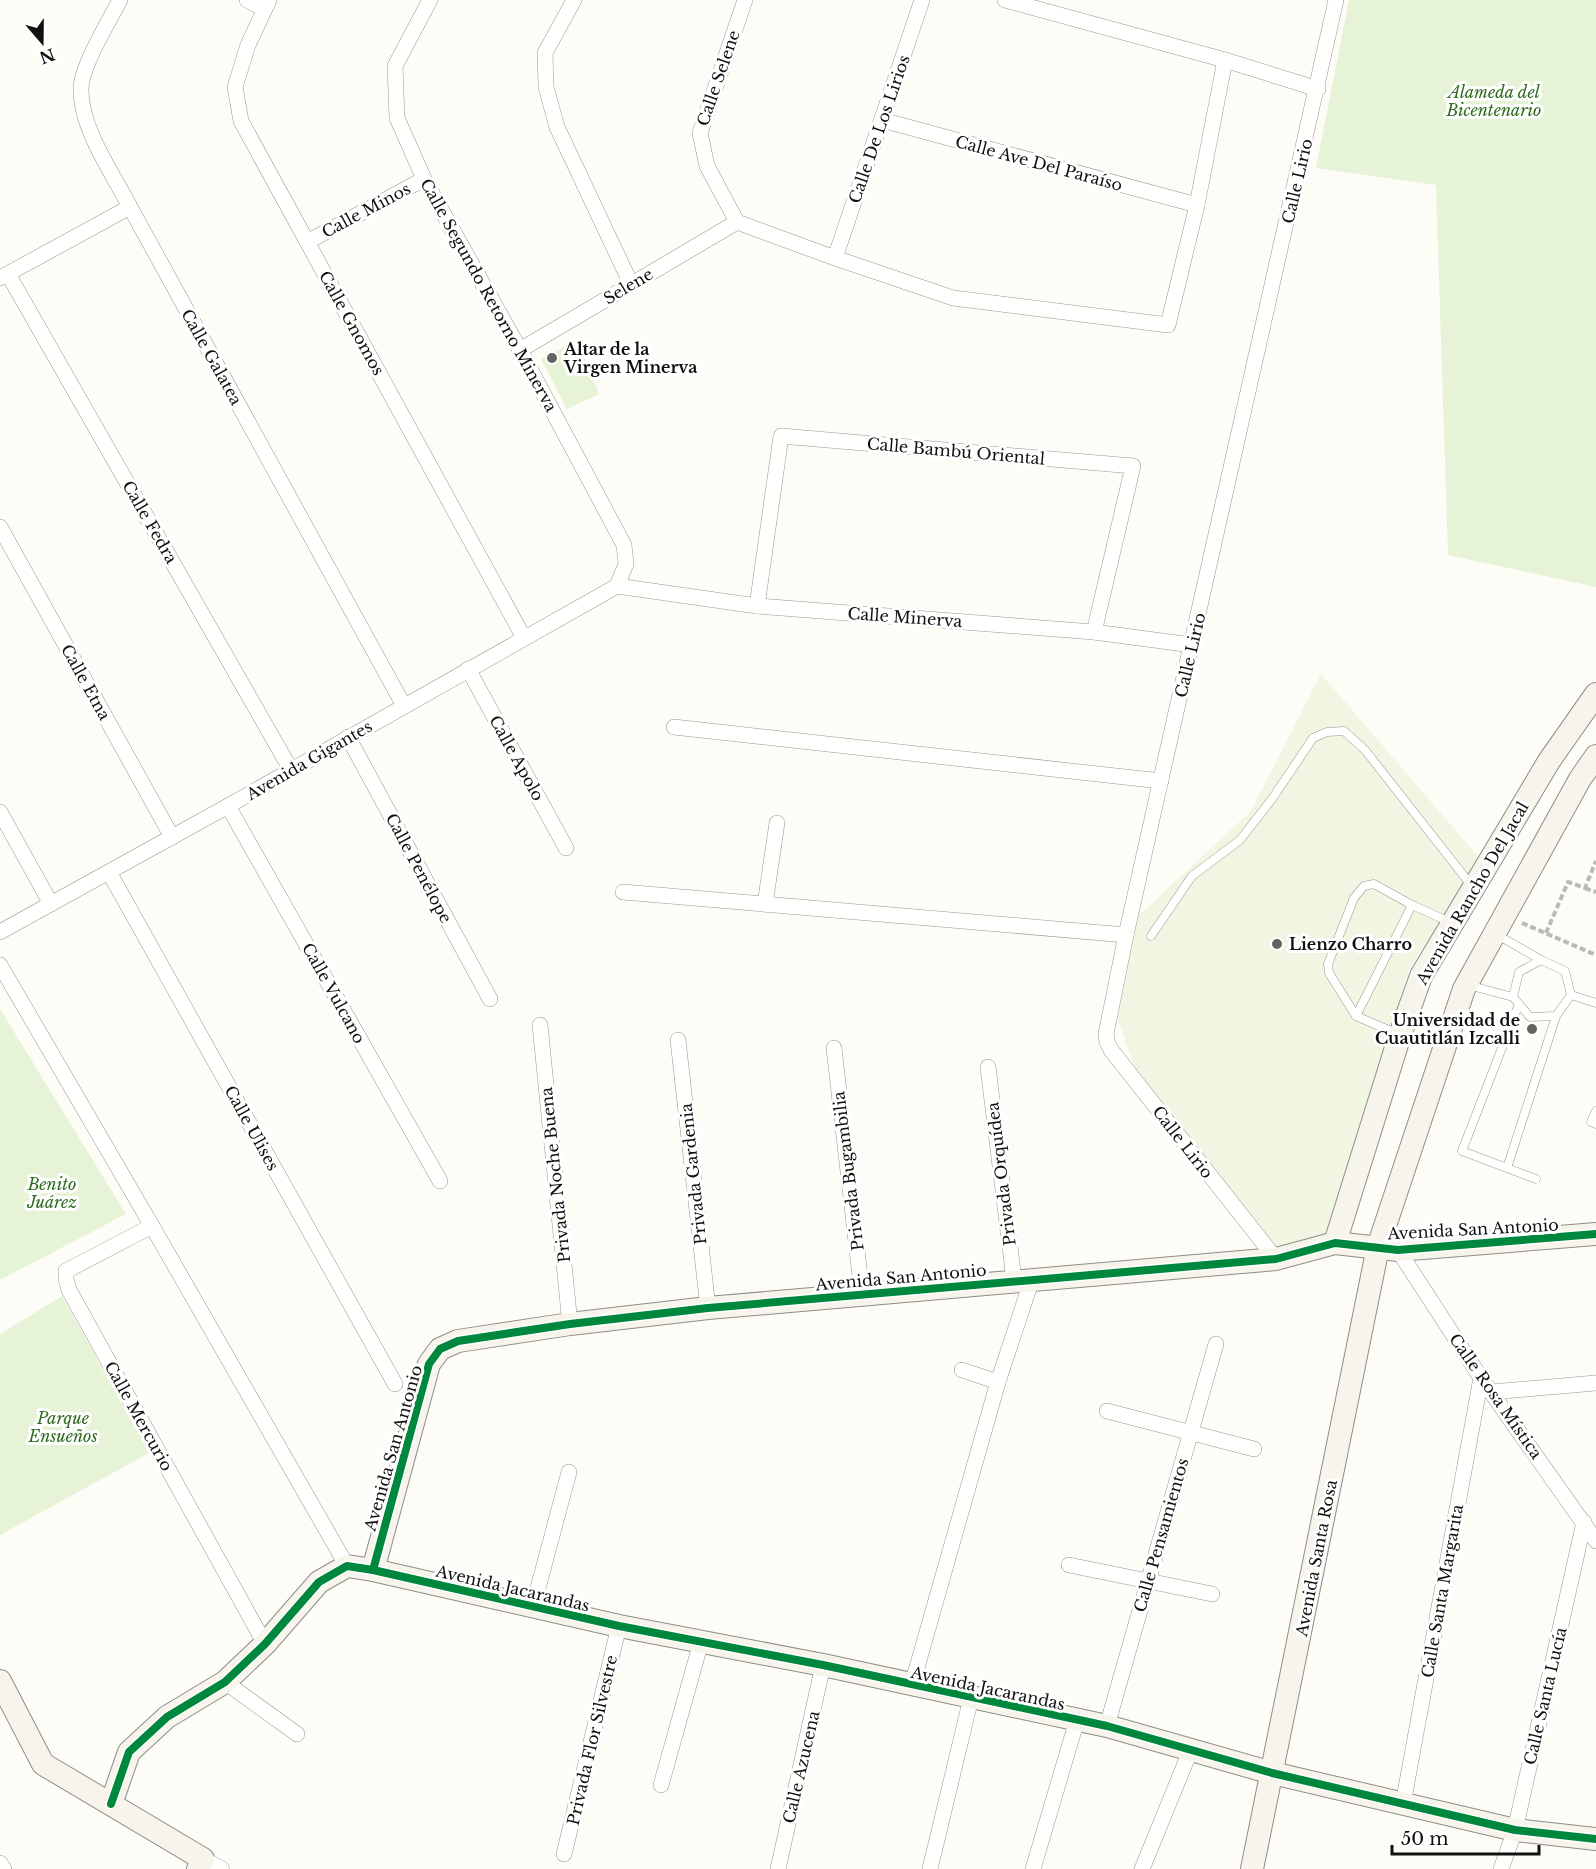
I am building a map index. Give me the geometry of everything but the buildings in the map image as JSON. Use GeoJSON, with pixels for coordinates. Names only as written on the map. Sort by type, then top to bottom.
{"type":"FeatureCollection","features":[{"type":"Feature","properties":{"kind":"street","name":"Calle Galatea"},"geometry":{"type":"LineString","coordinates":[[120,0],[93,51],[81,87],[86,123],[404,706]]}},
{"type":"Feature","properties":{"kind":"street"},"geometry":{"type":"LineString","coordinates":[[247,0],[267,4]]}},
{"type":"Feature","properties":{"kind":"street","name":"Calle Segundo Retorno Minerva"},"geometry":{"type":"LineString","coordinates":[[430,0],[395,66],[397,118],[424,179],[520,350],[624,545],[626,564],[617,586]]}},
{"type":"Feature","properties":{"kind":"street"},"geometry":{"type":"LineString","coordinates":[[574,0],[545,53],[546,87],[557,128],[631,285]]}},
{"type":"Feature","properties":{"kind":"street","name":"Calle Selene"},"geometry":{"type":"LineString","coordinates":[[737,222],[707,166],[700,133],[745,0]]}},
{"type":"Feature","properties":{"kind":"street","name":"Calle De Los Lirios"},"geometry":{"type":"LineString","coordinates":[[835,258],[922,0]]}},
{"type":"Feature","properties":{"kind":"street"},"geometry":{"type":"LineString","coordinates":[[1005,0],[1225,60],[1318,89]]}},
{"type":"Feature","properties":{"kind":"street","name":"Calle Lirio"},"geometry":{"type":"LineString","coordinates":[[1276,1259],[1111,1050],[1106,1034],[1126,935],[1318,89],[1336,0]]}},
{"type":"Feature","properties":{"kind":"street","name":"Calle Gnomos"},"geometry":{"type":"LineString","coordinates":[[267,4],[248,45],[234,87],[241,122],[524,638]]}},
{"type":"Feature","properties":{"kind":"street"},"geometry":{"type":"LineString","coordinates":[[737,222],[953,298],[1168,325],[1197,205],[1225,60]]}},
{"type":"Feature","properties":{"kind":"street","name":"Calle Ave Del Paraíso"},"geometry":{"type":"LineString","coordinates":[[882,120],[1197,205]]}},
{"type":"Feature","properties":{"kind":"street","name":"Calle Minos"},"geometry":{"type":"LineString","coordinates":[[308,242],[424,179]]}},
{"type":"Feature","properties":{"kind":"street"},"geometry":{"type":"LineString","coordinates":[[4,276],[130,207]]}},
{"type":"Feature","properties":{"kind":"street","name":"Selene"},"geometry":{"type":"LineString","coordinates":[[520,350],[737,222]]}},
{"type":"Feature","properties":{"kind":"street","name":"Calle Fedra"},"geometry":{"type":"LineString","coordinates":[[4,276],[291,770]]}},
{"type":"Feature","properties":{"kind":"street","name":"Calle Bambú Oriental"},"geometry":{"type":"LineString","coordinates":[[757,606],[781,436],[1133,466],[1094,632]]}},
{"type":"Feature","properties":{"kind":"street","name":"Calle Etna"},"geometry":{"type":"LineString","coordinates":[[0,527],[172,837]]}},
{"type":"Feature","properties":{"kind":"street","name":"Calle Minerva"},"geometry":{"type":"LineString","coordinates":[[617,586],[757,606],[1094,632],[1192,645]]}},
{"type":"Feature","properties":{"kind":"street","name":"Avenida Gigantes"},"geometry":{"type":"LineString","coordinates":[[0,932],[617,586]]}},
{"type":"Feature","properties":{"kind":"street","name":"Calle Apolo"},"geometry":{"type":"LineString","coordinates":[[468,669],[566,848]]}},
{"type":"Feature","properties":{"kind":"street","name":"Avenida Rancho Del Jacal"},"geometry":{"type":"LineString","coordinates":[[1335,1243],[1400,1035],[1421,976],[1549,761],[1596,694]]}},
{"type":"Feature","properties":{"kind":"street"},"geometry":{"type":"LineString","coordinates":[[674,727],[1161,781]]}},
{"type":"Feature","properties":{"kind":"street","name":"Calle Penélope"},"geometry":{"type":"LineString","coordinates":[[348,737],[490,999]]}},
{"type":"Feature","properties":{"kind":"street"},"geometry":{"type":"LineString","coordinates":[[1388,1249],[1466,985],[1596,756]]}},
{"type":"Feature","properties":{"kind":"street"},"geometry":{"type":"LineString","coordinates":[[1549,761],[1581,779]]}},
{"type":"Feature","properties":{"kind":"street","name":"Calle Vulcano"},"geometry":{"type":"LineString","coordinates":[[228,806],[440,1180]]}},
{"type":"Feature","properties":{"kind":"street"},"geometry":{"type":"LineString","coordinates":[[0,812],[51,904]]}},
{"type":"Feature","properties":{"kind":"street"},"geometry":{"type":"LineString","coordinates":[[765,904],[777,823]]}},
{"type":"Feature","properties":{"kind":"street","name":"Calle Ulises"},"geometry":{"type":"LineString","coordinates":[[109,872],[395,1384]]}},
{"type":"Feature","properties":{"kind":"street"},"geometry":{"type":"LineString","coordinates":[[623,892],[1126,935]]}},
{"type":"Feature","properties":{"kind":"street"},"geometry":{"type":"LineString","coordinates":[[0,965],[347,1566],[319,1582],[265,1644],[225,1682],[167,1717],[129,1752],[111,1804]]}},
{"type":"Feature","properties":{"kind":"street","name":"Privada Noche Buena"},"geometry":{"type":"LineString","coordinates":[[540,1025],[570,1324]]}},
{"type":"Feature","properties":{"kind":"street","name":"Privada Gardenia"},"geometry":{"type":"LineString","coordinates":[[678,1040],[708,1308]]}},
{"type":"Feature","properties":{"kind":"street","name":"Privada Bugambilia"},"geometry":{"type":"LineString","coordinates":[[834,1048],[862,1294]]}},
{"type":"Feature","properties":{"kind":"street","name":"Privada Orquídea"},"geometry":{"type":"LineString","coordinates":[[988,1067],[1023,1280]]}},
{"type":"Feature","properties":{"kind":"street","name":"Calle Mercurio"},"geometry":{"type":"LineString","coordinates":[[152,1226],[66,1271],[66,1279],[69,1290],[265,1644]]}},
{"type":"Feature","properties":{"kind":"street","name":"Avenida San Antonio"},"geometry":{"type":"LineString","coordinates":[[373,1570],[429,1364],[440,1349],[458,1341],[570,1324],[708,1308],[1276,1259],[1335,1243],[1388,1249],[1596,1234]]}},
{"type":"Feature","properties":{"kind":"street","name":"Calle Rosa Mística"},"geometry":{"type":"LineString","coordinates":[[1388,1249],[1596,1541]]}},
{"type":"Feature","properties":{"kind":"street","name":"Avenida Santa Rosa"},"geometry":{"type":"LineString","coordinates":[[1252,1869],[1388,1249]]}},
{"type":"Feature","properties":{"kind":"street"},"geometry":{"type":"LineString","coordinates":[[912,1685],[998,1382],[1023,1280]]}},
{"type":"Feature","properties":{"kind":"street","name":"Calle Pensamientos"},"geometry":{"type":"LineString","coordinates":[[1107,1726],[1216,1344]]}},
{"type":"Feature","properties":{"kind":"street"},"geometry":{"type":"LineString","coordinates":[[962,1370],[998,1382]]}},
{"type":"Feature","properties":{"kind":"street","name":"Calle Santa Margarita"},"geometry":{"type":"LineString","coordinates":[[1403,1804],[1481,1378]]}},
{"type":"Feature","properties":{"kind":"street"},"geometry":{"type":"LineString","coordinates":[[1492,1392],[1596,1383]]}},
{"type":"Feature","properties":{"kind":"street"},"geometry":{"type":"LineString","coordinates":[[1107,1412],[1254,1449]]}},
{"type":"Feature","properties":{"kind":"street"},"geometry":{"type":"LineString","coordinates":[[533,1607],[570,1472]]}},
{"type":"Feature","properties":{"kind":"street","name":"Calle Santa Lucía"},"geometry":{"type":"LineString","coordinates":[[1501,1869],[1515,1830],[1584,1522]]}},
{"type":"Feature","properties":{"kind":"street"},"geometry":{"type":"LineString","coordinates":[[1069,1564],[1212,1594]]}},
{"type":"Feature","properties":{"kind":"street","name":"Avenida Jacarandas"},"geometry":{"type":"LineString","coordinates":[[347,1566],[619,1626],[823,1665],[1107,1726],[1272,1773],[1515,1830],[1596,1839]]}},
{"type":"Feature","properties":{"kind":"street","name":"Privada Flor Silvestre"},"geometry":{"type":"LineString","coordinates":[[564,1854],[619,1626]]}},
{"type":"Feature","properties":{"kind":"street"},"geometry":{"type":"LineString","coordinates":[[661,1785],[700,1642]]}},
{"type":"Feature","properties":{"kind":"street","name":"Calle Azucena"},"geometry":{"type":"LineString","coordinates":[[778,1869],[823,1665]]}},
{"type":"Feature","properties":{"kind":"street"},"geometry":{"type":"LineString","coordinates":[[0,1681],[43,1764],[208,1866]]}},
{"type":"Feature","properties":{"kind":"street"},"geometry":{"type":"LineString","coordinates":[[225,1682],[297,1734]]}},
{"type":"Feature","properties":{"kind":"street"},"geometry":{"type":"LineString","coordinates":[[930,1869],[971,1698]]}},
{"type":"Feature","properties":{"kind":"street"},"geometry":{"type":"LineString","coordinates":[[1033,1869],[1077,1720]]}},
{"type":"Feature","properties":{"kind":"street"},"geometry":{"type":"LineString","coordinates":[[1142,1869],[1191,1749]]}},
{"type":"Feature","properties":{"kind":"street"},"geometry":{"type":"LineString","coordinates":[[0,1863],[4,1869]]}},
{"type":"Feature","properties":{"kind":"lane"},"geometry":{"type":"LineString","coordinates":[[1151,936],[1192,876],[1240,840],[1272,799],[1313,738],[1327,732],[1344,731],[1365,750],[1474,888]]}},
{"type":"Feature","properties":{"kind":"lane"},"geometry":{"type":"LineString","coordinates":[[1400,1035],[1356,1016],[1329,973],[1328,964],[1354,898],[1364,886],[1374,884],[1453,923]]}},
{"type":"Feature","properties":{"kind":"lane"},"geometry":{"type":"LineString","coordinates":[[1356,1016],[1412,904]]}},
{"type":"Feature","properties":{"kind":"lane"},"geometry":{"type":"LineString","coordinates":[[1500,924],[1541,960],[1565,971],[1571,995],[1556,1016],[1507,1168]]}},
{"type":"Feature","properties":{"kind":"lane"},"geometry":{"type":"LineString","coordinates":[[1536,1179],[1462,1151],[1516,1001],[1519,972],[1541,960]]}},
{"type":"Feature","properties":{"kind":"lane"},"geometry":{"type":"LineString","coordinates":[[1466,985],[1516,1001],[1530,1017],[1556,1016]]}},
{"type":"Feature","properties":{"kind":"lane"},"geometry":{"type":"LineString","coordinates":[[1571,995],[1596,1004]]}},
{"type":"Feature","properties":{"kind":"lane"},"geometry":{"type":"LineString","coordinates":[[1596,1111],[1591,1122],[1596,1124]]}},
{"type":"Feature","properties":{"kind":"path"},"geometry":{"type":"LineString","coordinates":[[1585,888],[1596,861]]}},
{"type":"Feature","properties":{"kind":"path"},"geometry":{"type":"LineString","coordinates":[[1546,933],[1568,882],[1596,892]]}},
{"type":"Feature","properties":{"kind":"path"},"geometry":{"type":"LineString","coordinates":[[1500,924],[1546,933],[1596,955]]}},
{"type":"Feature","properties":{"kind":"green space","name":"Alameda del Bicentenario"},"geometry":{"type":"Polygon","coordinates":[[[1349,0],[1596,0],[1596,587],[1448,555],[1436,185],[1316,168],[1349,0]]]}},
{"type":"Feature","properties":{"kind":"green space"},"geometry":{"type":"Polygon","coordinates":[[[577,340],[599,394],[567,409],[541,359],[577,340]]]}},
{"type":"Feature","properties":{"kind":"green space","name":"Lienzo Charro"},"geometry":{"type":"Polygon","coordinates":[[[1321,674],[1481,860],[1409,969],[1326,1238],[1273,1251],[1139,1080],[1117,1017],[1134,920],[1251,811],[1321,674]]]}},
{"type":"Feature","properties":{"kind":"green space","name":"Benito Juárez"},"geometry":{"type":"Polygon","coordinates":[[[0,1009],[126,1214],[0,1280],[0,1009]]]}},
{"type":"Feature","properties":{"kind":"green space","name":"Parque Ensueños"},"geometry":{"type":"Polygon","coordinates":[[[62,1296],[149,1453],[0,1535],[0,1334],[62,1296]]]}},
{"type":"Feature","properties":{"kind":"cycle path"},"geometry":{"type":"LineString","coordinates":[[373,1570],[429,1364],[440,1349],[458,1341],[570,1324],[708,1308],[1276,1259],[1335,1243],[1398,1250],[1596,1234]]}},
{"type":"Feature","properties":{"kind":"cycle path"},"geometry":{"type":"LineString","coordinates":[[111,1804],[129,1752],[167,1717],[225,1682],[265,1644],[319,1582],[347,1566],[619,1626],[823,1665],[1107,1726],[1272,1773],[1515,1830],[1596,1839]]}},
{"type":"Feature","properties":{"kind":"place","name":"Altar de la Virgen Minerva"},"geometry":{"type":"Point","coordinates":[552,358]}},
{"type":"Feature","properties":{"kind":"place","name":"Lienzo Charro"},"geometry":{"type":"Point","coordinates":[1277,944]}},
{"type":"Feature","properties":{"kind":"place","name":"Universidad de Cuautitlán Izcalli"},"geometry":{"type":"Point","coordinates":[1532,1029]}}]}
